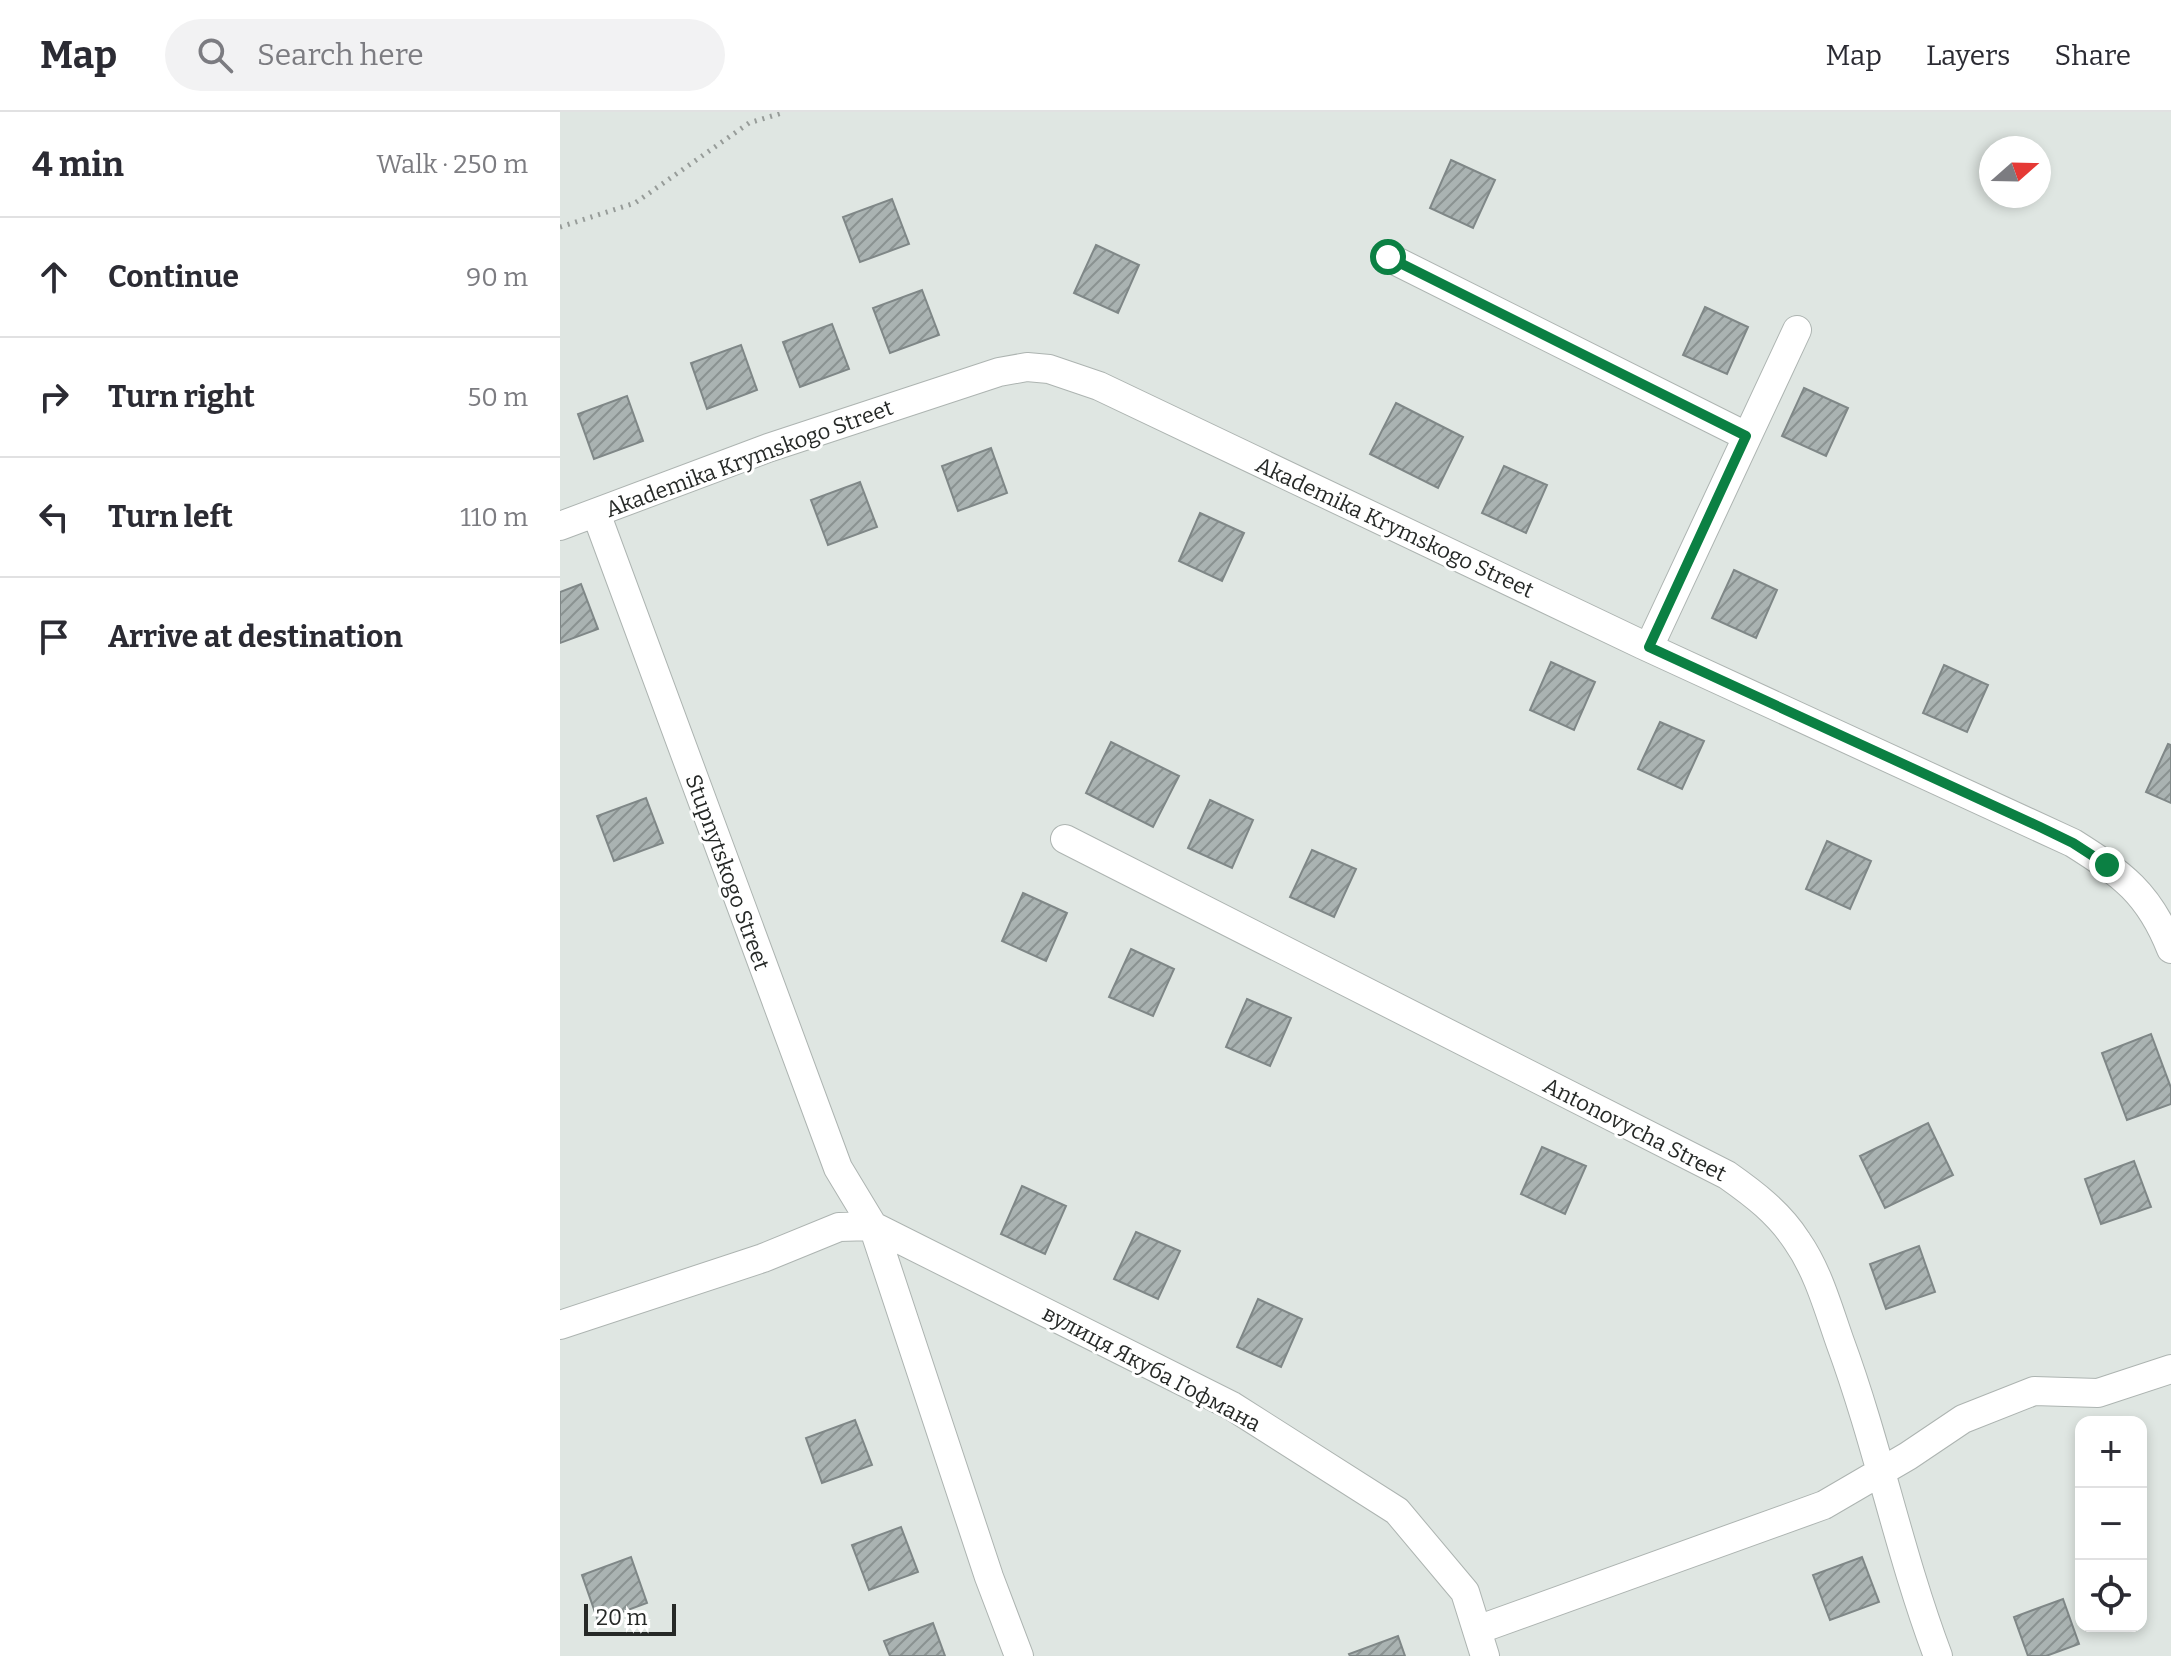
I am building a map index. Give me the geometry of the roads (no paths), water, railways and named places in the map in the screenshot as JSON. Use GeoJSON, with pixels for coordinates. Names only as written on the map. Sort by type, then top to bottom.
{"type":"FeatureCollection","features":[{"type":"Feature","properties":{"kind":"street"},"geometry":{"type":"LineString","coordinates":[[1388,257],[1746,436]]}},
{"type":"Feature","properties":{"kind":"street"},"geometry":{"type":"LineString","coordinates":[[1649,647],[1797,330]]}},
{"type":"Feature","properties":{"kind":"street","name":"Akademika Krymskogo Street"},"geometry":{"type":"LineString","coordinates":[[560,526],[768,448],[971,380],[1027,367],[1049,369],[1099,386],[1649,647],[2073,843],[2131,884],[2163,929],[2171,949]]}},
{"type":"Feature","properties":{"kind":"street","name":"Stupnytskogo Street"},"geometry":{"type":"LineString","coordinates":[[596,513],[838,1168],[873,1226],[989,1577],[1019,1656]]}},
{"type":"Feature","properties":{"kind":"street","name":"Antonovycha Street"},"geometry":{"type":"LineString","coordinates":[[1065,839],[1727,1175],[1755,1194],[1780,1217],[1799,1242],[1812,1268],[1853,1378],[1923,1617],[1938,1656]]}},
{"type":"Feature","properties":{"kind":"street"},"geometry":{"type":"LineString","coordinates":[[560,1325],[763,1258],[839,1227],[873,1226]]}},
{"type":"Feature","properties":{"kind":"street","name":"вулиця Якуба Гофмана"},"geometry":{"type":"LineString","coordinates":[[873,1226],[1232,1406],[1397,1511],[1465,1592],[1481,1643]]}},
{"type":"Feature","properties":{"kind":"street"},"geometry":{"type":"LineString","coordinates":[[1481,1643],[1824,1505],[1908,1456],[1963,1419],[2034,1391],[2098,1393],[2171,1369]]}}]}
